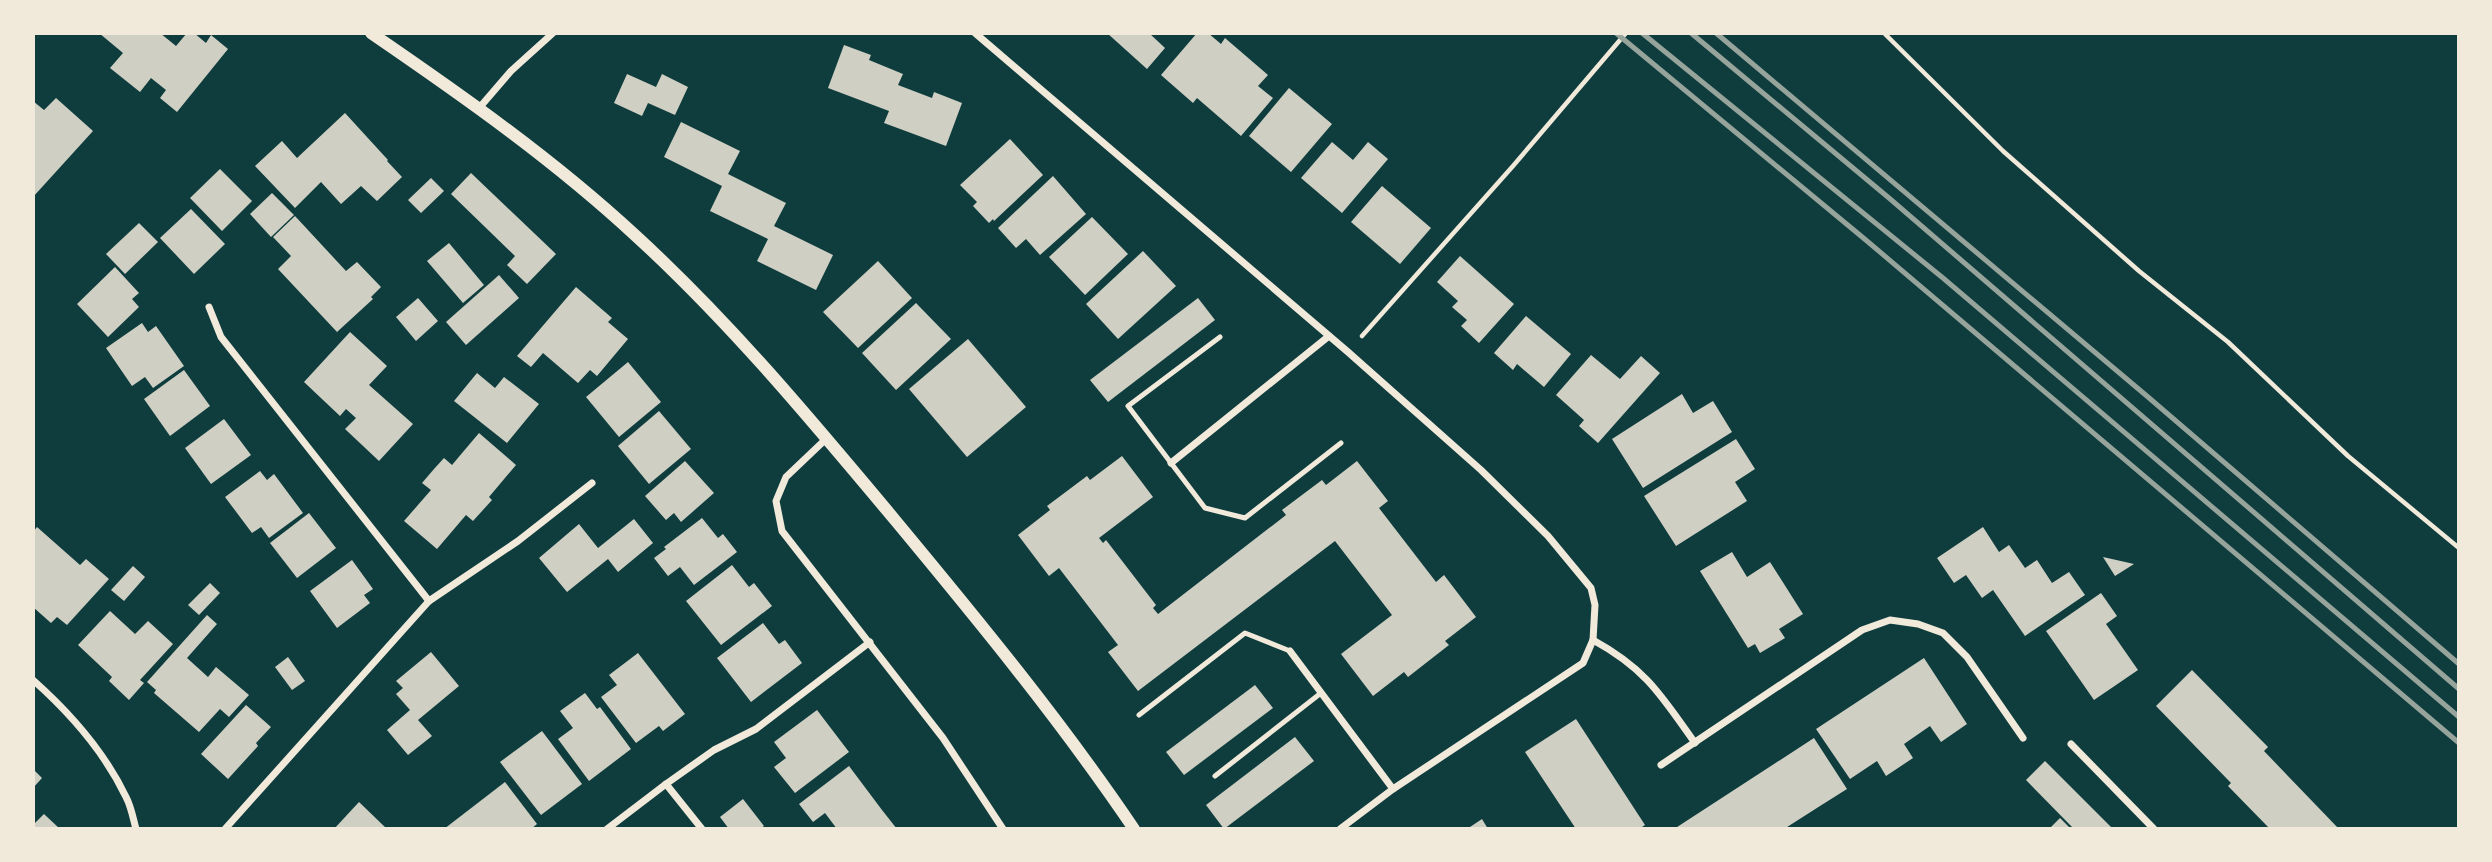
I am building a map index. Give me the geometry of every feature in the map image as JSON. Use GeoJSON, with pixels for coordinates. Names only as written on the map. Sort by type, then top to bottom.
{"type":"FeatureCollection","features":[{"type":"Feature","properties":{"kind":"street"},"geometry":{"type":"LineString","coordinates":[[371,33],[480,107],[583,189],[638,237],[760,361],[993,639],[1134,829]]}},
{"type":"Feature","properties":{"kind":"street"},"geometry":{"type":"LineString","coordinates":[[480,107],[511,71],[553,33]]}},
{"type":"Feature","properties":{"kind":"street"},"geometry":{"type":"LineString","coordinates":[[975,33],[1481,470],[1548,536],[1591,588],[1595,605],[1593,640],[1583,663],[1393,789],[1340,829]]}},
{"type":"Feature","properties":{"kind":"street"},"geometry":{"type":"LineString","coordinates":[[209,307],[221,337],[429,601]]}},
{"type":"Feature","properties":{"kind":"street"},"geometry":{"type":"LineString","coordinates":[[1171,463],[1329,336]]}},
{"type":"Feature","properties":{"kind":"street"},"geometry":{"type":"LineString","coordinates":[[827,438],[786,477],[776,501],[782,531],[943,738],[1003,829]]}},
{"type":"Feature","properties":{"kind":"street"},"geometry":{"type":"LineString","coordinates":[[225,829],[429,601],[518,541],[592,483]]}},
{"type":"Feature","properties":{"kind":"street"},"geometry":{"type":"LineString","coordinates":[[1661,765],[1862,630],[1891,620],[1918,624],[1943,633],[1968,657],[2023,738]]}},
{"type":"Feature","properties":{"kind":"street"},"geometry":{"type":"LineString","coordinates":[[1593,640],[1621,655],[1640,670],[1654,685],[1695,743]]}},
{"type":"Feature","properties":{"kind":"street"},"geometry":{"type":"LineString","coordinates":[[607,829],[714,750],[756,729],[870,642]]}},
{"type":"Feature","properties":{"kind":"street"},"geometry":{"type":"LineString","coordinates":[[1290,651],[1393,789]]}},
{"type":"Feature","properties":{"kind":"street"},"geometry":{"type":"LineString","coordinates":[[33,680],[58,702],[105,762],[127,798],[136,829]]}},
{"type":"Feature","properties":{"kind":"street"},"geometry":{"type":"LineString","coordinates":[[2071,744],[2154,829]]}},
{"type":"Feature","properties":{"kind":"street"},"geometry":{"type":"LineString","coordinates":[[666,784],[702,829]]}},
{"type":"Feature","properties":{"kind":"lane"},"geometry":{"type":"LineString","coordinates":[[1220,337],[1128,406],[1205,508],[1245,518],[1341,443]]}},
{"type":"Feature","properties":{"kind":"lane"},"geometry":{"type":"LineString","coordinates":[[1139,715],[1245,633],[1290,651]]}},
{"type":"Feature","properties":{"kind":"lane"},"geometry":{"type":"LineString","coordinates":[[1215,776],[1321,693]]}},
{"type":"Feature","properties":{"kind":"path"},"geometry":{"type":"LineString","coordinates":[[1363,335],[1513,166],[1626,33]]}},
{"type":"Feature","properties":{"kind":"path"},"geometry":{"type":"LineString","coordinates":[[1884,33],[2003,151],[2139,271],[2228,342],[2348,456],[2459,548]]}},
{"type":"Feature","properties":{"kind":"building"},"geometry":{"type":"Polygon","coordinates":[[[99,33],[160,33],[176,46],[187,33],[194,33],[206,43],[211,35],[228,49],[177,112],[160,98],[166,90],[151,78],[140,92],[110,68],[123,53],[99,33]]]}},
{"type":"Feature","properties":{"kind":"building"},"geometry":{"type":"Polygon","coordinates":[[[1107,33],[1149,33],[1165,48],[1147,69],[1107,33]]]}},
{"type":"Feature","properties":{"kind":"building"},"geometry":{"type":"Polygon","coordinates":[[[1197,33],[1208,33],[1221,44],[1225,38],[1268,75],[1258,86],[1273,98],[1241,136],[1197,98],[1193,103],[1161,75],[1197,33]]]}},
{"type":"Feature","properties":{"kind":"building"},"geometry":{"type":"Polygon","coordinates":[[[844,45],[871,55],[869,60],[903,74],[898,85],[932,98],[934,92],[962,103],[946,146],[884,123],[889,111],[828,88],[844,45]]]}},
{"type":"Feature","properties":{"kind":"building"},"geometry":{"type":"Polygon","coordinates":[[[627,74],[656,87],[662,74],[688,87],[675,115],[648,103],[642,116],[614,103],[627,74]]]}},
{"type":"Feature","properties":{"kind":"building"},"geometry":{"type":"Polygon","coordinates":[[[1289,88],[1332,124],[1291,172],[1249,136],[1289,88]]]}},
{"type":"Feature","properties":{"kind":"building"},"geometry":{"type":"Polygon","coordinates":[[[56,98],[93,131],[33,197],[33,101],[44,110],[56,98]]]}},
{"type":"Feature","properties":{"kind":"building"},"geometry":{"type":"Polygon","coordinates":[[[345,113],[402,177],[377,201],[361,186],[341,204],[321,182],[295,208],[255,166],[282,141],[297,158],[345,113]]]}},
{"type":"Feature","properties":{"kind":"building"},"geometry":{"type":"Polygon","coordinates":[[[681,122],[740,151],[728,174],[786,203],[774,226],[833,255],[816,290],[757,261],[768,239],[710,211],[722,186],[664,157],[681,122]]]}},
{"type":"Feature","properties":{"kind":"building"},"geometry":{"type":"Polygon","coordinates":[[[1010,139],[1043,175],[989,223],[973,206],[977,202],[960,185],[1010,139]]]}},
{"type":"Feature","properties":{"kind":"building"},"geometry":{"type":"Polygon","coordinates":[[[1332,142],[1353,160],[1368,142],[1388,159],[1342,213],[1301,178],[1332,142]]]}},
{"type":"Feature","properties":{"kind":"building"},"geometry":{"type":"Polygon","coordinates":[[[220,169],[252,201],[222,231],[190,198],[220,169]]]}},
{"type":"Feature","properties":{"kind":"building"},"geometry":{"type":"Polygon","coordinates":[[[471,173],[556,254],[527,284],[507,265],[515,256],[451,194],[471,173]]]}},
{"type":"Feature","properties":{"kind":"building"},"geometry":{"type":"Polygon","coordinates":[[[1053,176],[1086,214],[1040,255],[1026,239],[1016,248],[998,228],[1053,176]]]}},
{"type":"Feature","properties":{"kind":"building"},"geometry":{"type":"Polygon","coordinates":[[[431,178],[444,191],[421,213],[408,200],[431,178]]]}},
{"type":"Feature","properties":{"kind":"building"},"geometry":{"type":"Polygon","coordinates":[[[1382,186],[1431,228],[1400,264],[1351,222],[1382,186]]]}},
{"type":"Feature","properties":{"kind":"building"},"geometry":{"type":"Polygon","coordinates":[[[272,193],[294,215],[271,237],[250,214],[272,193]]]}},
{"type":"Feature","properties":{"kind":"building"},"geometry":{"type":"Polygon","coordinates":[[[191,209],[225,244],[194,274],[160,238],[191,209]]]}},
{"type":"Feature","properties":{"kind":"building"},"geometry":{"type":"Polygon","coordinates":[[[295,216],[346,271],[357,262],[381,287],[371,297],[373,299],[337,332],[278,269],[291,256],[273,237],[295,216]]]}},
{"type":"Feature","properties":{"kind":"building"},"geometry":{"type":"Polygon","coordinates":[[[1092,217],[1128,254],[1085,295],[1049,257],[1092,217]]]}},
{"type":"Feature","properties":{"kind":"building"},"geometry":{"type":"Polygon","coordinates":[[[139,223],[158,242],[125,274],[106,254],[139,223]]]}},
{"type":"Feature","properties":{"kind":"building"},"geometry":{"type":"Polygon","coordinates":[[[449,243],[484,285],[463,303],[427,261],[449,243]]]}},
{"type":"Feature","properties":{"kind":"building"},"geometry":{"type":"Polygon","coordinates":[[[1143,251],[1176,286],[1118,339],[1086,304],[1143,251]]]}},
{"type":"Feature","properties":{"kind":"building"},"geometry":{"type":"Polygon","coordinates":[[[1460,256],[1514,304],[1479,343],[1461,326],[1467,320],[1452,307],[1458,301],[1437,282],[1460,256]]]}},
{"type":"Feature","properties":{"kind":"building"},"geometry":{"type":"Polygon","coordinates":[[[878,261],[912,298],[858,348],[823,312],[878,261]]]}},
{"type":"Feature","properties":{"kind":"building"},"geometry":{"type":"Polygon","coordinates":[[[115,267],[139,293],[132,299],[139,307],[108,337],[77,304],[115,267]]]}},
{"type":"Feature","properties":{"kind":"building"},"geometry":{"type":"Polygon","coordinates":[[[499,275],[519,298],[466,345],[446,322],[499,275]]]}},
{"type":"Feature","properties":{"kind":"building"},"geometry":{"type":"Polygon","coordinates":[[[576,287],[612,318],[608,322],[628,339],[597,376],[590,370],[578,383],[543,353],[531,367],[517,356],[576,287]]]}},
{"type":"Feature","properties":{"kind":"building"},"geometry":{"type":"Polygon","coordinates":[[[418,298],[438,321],[416,341],[396,317],[418,298]]]}},
{"type":"Feature","properties":{"kind":"building"},"geometry":{"type":"Polygon","coordinates":[[[1198,298],[1215,320],[1108,402],[1090,380],[1198,298]]]}},
{"type":"Feature","properties":{"kind":"building"},"geometry":{"type":"Polygon","coordinates":[[[916,303],[951,339],[896,390],[862,353],[916,303]]]}},
{"type":"Feature","properties":{"kind":"building"},"geometry":{"type":"Polygon","coordinates":[[[1526,316],[1571,354],[1544,387],[1517,364],[1513,370],[1494,353],[1526,316]]]}},
{"type":"Feature","properties":{"kind":"building"},"geometry":{"type":"Polygon","coordinates":[[[142,323],[148,332],[156,326],[184,366],[153,388],[145,377],[132,386],[106,348],[142,323]]]}},
{"type":"Feature","properties":{"kind":"building"},"geometry":{"type":"Polygon","coordinates":[[[350,332],[387,366],[369,385],[413,424],[379,461],[345,429],[356,418],[346,409],[340,416],[304,382],[350,332]]]}},
{"type":"Feature","properties":{"kind":"building"},"geometry":{"type":"Polygon","coordinates":[[[968,339],[1026,407],[967,457],[909,389],[968,339]]]}},
{"type":"Feature","properties":{"kind":"building"},"geometry":{"type":"Polygon","coordinates":[[[1591,355],[1620,379],[1641,356],[1660,373],[1598,443],[1579,426],[1584,420],[1556,395],[1591,355]]]}},
{"type":"Feature","properties":{"kind":"building"},"geometry":{"type":"Polygon","coordinates":[[[628,362],[661,402],[619,437],[586,397],[628,362]]]}},
{"type":"Feature","properties":{"kind":"building"},"geometry":{"type":"Polygon","coordinates":[[[184,370],[210,406],[170,436],[144,399],[184,370]]]}},
{"type":"Feature","properties":{"kind":"building"},"geometry":{"type":"Polygon","coordinates":[[[477,373],[495,388],[504,377],[539,404],[507,443],[454,401],[477,373]]]}},
{"type":"Feature","properties":{"kind":"building"},"geometry":{"type":"Polygon","coordinates":[[[1682,394],[1693,413],[1713,401],[1732,432],[1643,488],[1612,439],[1682,394]]]}},
{"type":"Feature","properties":{"kind":"building"},"geometry":{"type":"Polygon","coordinates":[[[659,411],[691,449],[649,484],[618,446],[659,411]]]}},
{"type":"Feature","properties":{"kind":"building"},"geometry":{"type":"Polygon","coordinates":[[[224,419],[251,455],[211,484],[185,448],[224,419]]]}},
{"type":"Feature","properties":{"kind":"building"},"geometry":{"type":"Polygon","coordinates":[[[479,433],[516,465],[489,497],[492,500],[473,521],[466,515],[437,549],[404,521],[431,490],[422,483],[444,458],[452,465],[479,433]]]}},
{"type":"Feature","properties":{"kind":"building"},"geometry":{"type":"Polygon","coordinates":[[[1736,439],[1755,469],[1735,482],[1747,501],[1676,546],[1644,496],[1736,439]]]}},
{"type":"Feature","properties":{"kind":"building"},"geometry":{"type":"Polygon","coordinates":[[[1122,456],[1153,497],[1099,538],[1103,543],[1106,540],[1156,605],[1153,608],[1158,614],[1286,515],[1282,510],[1322,480],[1326,485],[1357,461],[1388,501],[1379,508],[1436,582],[1444,575],[1476,617],[1445,641],[1449,645],[1408,677],[1404,672],[1373,696],[1341,654],[1392,615],[1335,541],[1138,691],[1108,652],[1118,645],[1059,568],[1049,576],[1018,535],[1050,510],[1047,506],[1087,476],[1090,480],[1122,456]]]}},
{"type":"Feature","properties":{"kind":"building"},"geometry":{"type":"Polygon","coordinates":[[[685,461],[714,493],[681,522],[674,513],[666,520],[645,496],[685,461]]]}},
{"type":"Feature","properties":{"kind":"building"},"geometry":{"type":"Polygon","coordinates":[[[260,471],[267,480],[274,474],[303,513],[269,538],[261,527],[252,533],[225,497],[260,471]]]}},
{"type":"Feature","properties":{"kind":"building"},"geometry":{"type":"Polygon","coordinates":[[[309,513],[336,548],[297,578],[270,543],[309,513]]]}},
{"type":"Feature","properties":{"kind":"building"},"geometry":{"type":"Polygon","coordinates":[[[702,518],[718,538],[723,534],[737,552],[694,585],[680,567],[668,576],[654,558],[702,518]]]}},
{"type":"Feature","properties":{"kind":"building"},"geometry":{"type":"Polygon","coordinates":[[[634,519],[653,543],[618,572],[608,559],[567,592],[539,558],[579,524],[598,548],[634,519]]]}},
{"type":"Feature","properties":{"kind":"building"},"geometry":{"type":"Polygon","coordinates":[[[37,527],[80,565],[86,559],[109,579],[67,625],[57,617],[51,623],[33,607],[33,532],[37,527]]]}},
{"type":"Feature","properties":{"kind":"building"},"geometry":{"type":"Polygon","coordinates":[[[1983,527],[1999,552],[2009,545],[2025,568],[2037,560],[2052,583],[2069,572],[2085,595],[2025,636],[1993,590],[1982,598],[1966,575],[1954,583],[1937,558],[1983,527]]]}},
{"type":"Feature","properties":{"kind":"building"},"geometry":{"type":"Polygon","coordinates":[[[1732,552],[1747,577],[1770,562],[1803,614],[1779,629],[1785,638],[1760,653],[1755,644],[1748,648],[1700,571],[1732,552]]]}},
{"type":"Feature","properties":{"kind":"building"},"geometry":{"type":"Polygon","coordinates":[[[2103,557],[2134,564],[2115,576],[2103,557]]]}},
{"type":"Feature","properties":{"kind":"building"},"geometry":{"type":"Polygon","coordinates":[[[352,560],[373,589],[364,595],[370,603],[337,628],[310,591],[352,560]]]}},
{"type":"Feature","properties":{"kind":"building"},"geometry":{"type":"Polygon","coordinates":[[[732,565],[749,587],[754,583],[772,606],[721,645],[686,601],[732,565]]]}},
{"type":"Feature","properties":{"kind":"building"},"geometry":{"type":"Polygon","coordinates":[[[133,566],[145,577],[124,601],[111,590],[133,566]]]}},
{"type":"Feature","properties":{"kind":"building"},"geometry":{"type":"Polygon","coordinates":[[[210,583],[220,593],[199,615],[188,605],[210,583]]]}},
{"type":"Feature","properties":{"kind":"building"},"geometry":{"type":"Polygon","coordinates":[[[2101,593],[2117,616],[2106,624],[2138,670],[2094,700],[2046,631],[2101,593]]]}},
{"type":"Feature","properties":{"kind":"building"},"geometry":{"type":"Polygon","coordinates":[[[110,611],[135,634],[148,621],[173,644],[140,680],[144,683],[129,700],[109,681],[112,677],[78,645],[110,611]]]}},
{"type":"Feature","properties":{"kind":"building"},"geometry":{"type":"Polygon","coordinates":[[[207,615],[217,624],[187,658],[208,677],[216,667],[249,695],[229,717],[220,709],[199,732],[154,693],[156,690],[147,682],[207,615]]]}},
{"type":"Feature","properties":{"kind":"building"},"geometry":{"type":"Polygon","coordinates":[[[763,623],[779,644],[785,640],[802,663],[751,702],[717,658],[763,623]]]}},
{"type":"Feature","properties":{"kind":"building"},"geometry":{"type":"Polygon","coordinates":[[[431,652],[459,686],[418,720],[432,736],[408,755],[387,730],[410,710],[396,694],[403,688],[396,681],[431,652]]]}},
{"type":"Feature","properties":{"kind":"building"},"geometry":{"type":"Polygon","coordinates":[[[638,653],[685,714],[663,731],[659,726],[636,743],[601,697],[617,685],[609,675],[638,653]]]}},
{"type":"Feature","properties":{"kind":"building"},"geometry":{"type":"Polygon","coordinates":[[[288,657],[305,681],[292,690],[275,667],[288,657]]]}},
{"type":"Feature","properties":{"kind":"building"},"geometry":{"type":"Polygon","coordinates":[[[1924,658],[1967,724],[1941,742],[1930,726],[1904,744],[1913,758],[1886,776],[1877,761],[1850,779],[1816,729],[1924,658]]]}},
{"type":"Feature","properties":{"kind":"building"},"geometry":{"type":"Polygon","coordinates":[[[2192,670],[2268,747],[2264,751],[2339,829],[2270,829],[2228,786],[2231,783],[2156,706],[2192,670]]]}},
{"type":"Feature","properties":{"kind":"building"},"geometry":{"type":"Polygon","coordinates":[[[1255,685],[1273,708],[1184,775],[1166,752],[1255,685]]]}},
{"type":"Feature","properties":{"kind":"building"},"geometry":{"type":"Polygon","coordinates":[[[585,693],[597,709],[600,707],[631,749],[589,781],[558,739],[573,728],[560,711],[585,693]]]}},
{"type":"Feature","properties":{"kind":"building"},"geometry":{"type":"Polygon","coordinates":[[[246,705],[271,727],[228,779],[201,754],[246,705]]]}},
{"type":"Feature","properties":{"kind":"building"},"geometry":{"type":"Polygon","coordinates":[[[817,710],[849,752],[795,793],[774,767],[786,758],[774,742],[817,710]]]}},
{"type":"Feature","properties":{"kind":"building"},"geometry":{"type":"Polygon","coordinates":[[[1576,719],[1645,825],[1639,829],[1576,829],[1525,752],[1576,719]]]}},
{"type":"Feature","properties":{"kind":"building"},"geometry":{"type":"Polygon","coordinates":[[[542,731],[582,784],[541,815],[500,762],[542,731]]]}},
{"type":"Feature","properties":{"kind":"building"},"geometry":{"type":"Polygon","coordinates":[[[1295,737],[1314,761],[1224,829],[1206,805],[1295,737]]]}},
{"type":"Feature","properties":{"kind":"building"},"geometry":{"type":"Polygon","coordinates":[[[1814,738],[1847,789],[1784,829],[1674,829],[1814,738]]]}},
{"type":"Feature","properties":{"kind":"building"},"geometry":{"type":"Polygon","coordinates":[[[2045,761],[2113,829],[2074,829],[2026,780],[2045,761]]]}},
{"type":"Feature","properties":{"kind":"building"},"geometry":{"type":"Polygon","coordinates":[[[849,766],[897,829],[837,829],[825,813],[813,822],[799,804],[849,766]]]}},
{"type":"Feature","properties":{"kind":"building"},"geometry":{"type":"Polygon","coordinates":[[[33,769],[42,778],[33,788],[33,769]]]}},
{"type":"Feature","properties":{"kind":"building"},"geometry":{"type":"Polygon","coordinates":[[[505,782],[537,824],[531,829],[444,829],[505,782]]]}},
{"type":"Feature","properties":{"kind":"building"},"geometry":{"type":"Polygon","coordinates":[[[743,799],[764,826],[760,829],[729,829],[720,817],[743,799]]]}},
{"type":"Feature","properties":{"kind":"building"},"geometry":{"type":"Polygon","coordinates":[[[359,802],[387,829],[334,829],[359,802]]]}},
{"type":"Feature","properties":{"kind":"building"},"geometry":{"type":"Polygon","coordinates":[[[44,814],[60,829],[33,829],[33,825],[44,814]]]}},
{"type":"Feature","properties":{"kind":"building"},"geometry":{"type":"Polygon","coordinates":[[[2060,818],[2071,829],[2049,829],[2060,818]]]}},
{"type":"Feature","properties":{"kind":"building"},"geometry":{"type":"Polygon","coordinates":[[[1482,819],[1488,829],[1467,829],[1482,819]]]}},
{"type":"Feature","properties":{"kind":"railway"},"geometry":{"type":"LineString","coordinates":[[1616,33],[1867,241],[2459,743]]}},
{"type":"Feature","properties":{"kind":"railway"},"geometry":{"type":"LineString","coordinates":[[1642,33],[1943,278],[2459,717]]}},
{"type":"Feature","properties":{"kind":"railway"},"geometry":{"type":"LineString","coordinates":[[1691,33],[1889,198],[2459,689]]}},
{"type":"Feature","properties":{"kind":"railway"},"geometry":{"type":"LineString","coordinates":[[1716,33],[2148,397],[2459,664]]}}]}
